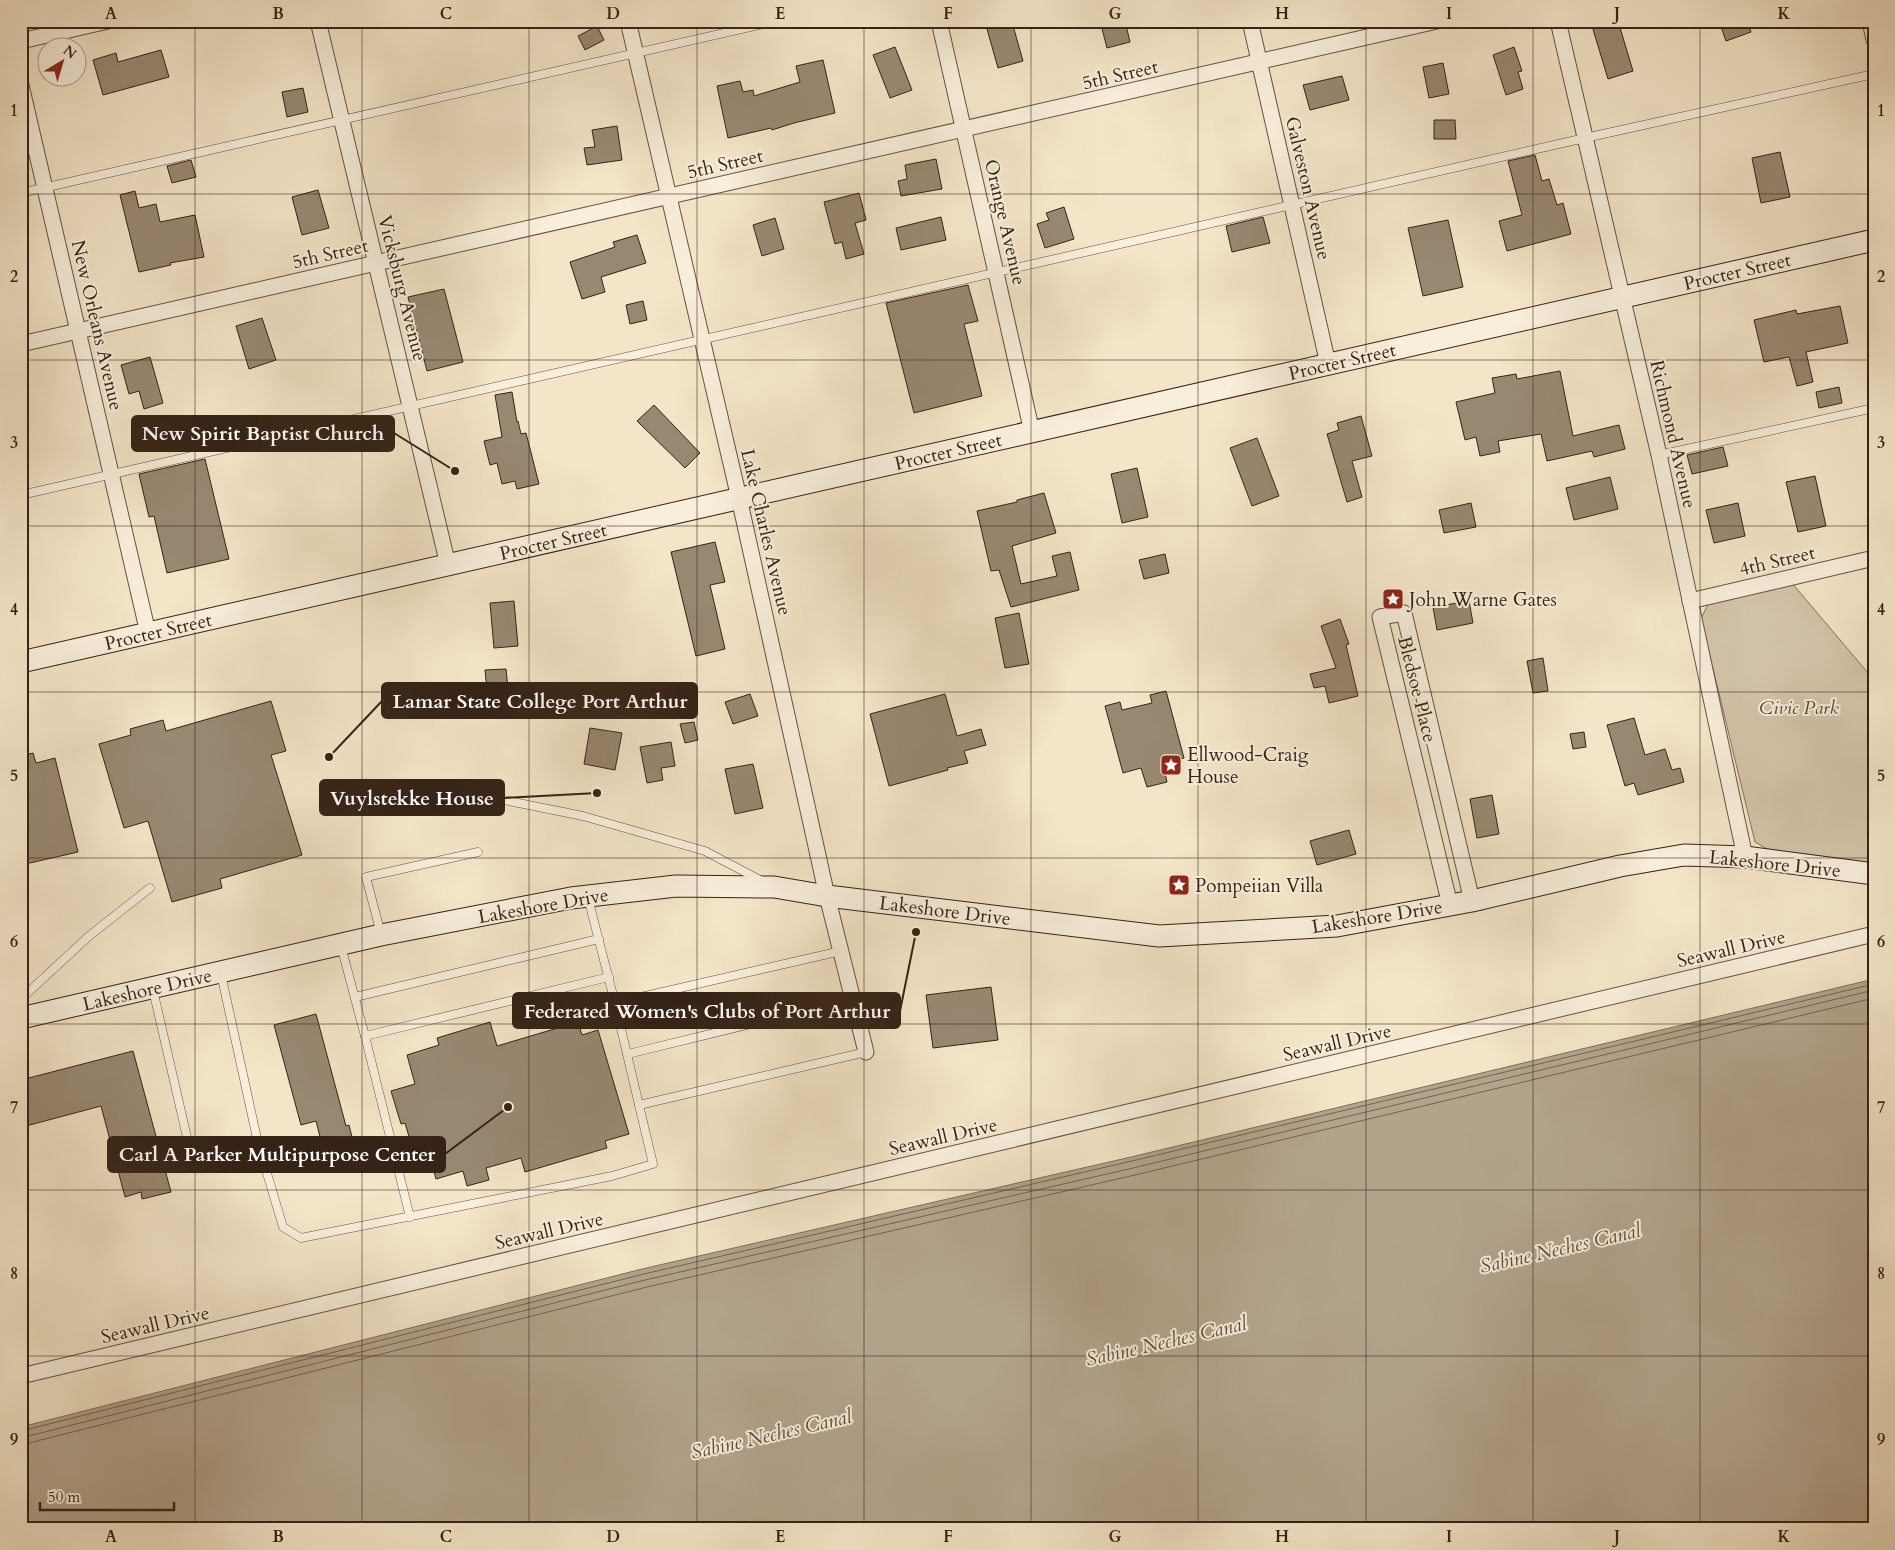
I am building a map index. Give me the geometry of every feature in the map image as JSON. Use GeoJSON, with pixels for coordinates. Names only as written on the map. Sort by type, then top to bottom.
{"type":"FeatureCollection","features":[{"type":"Feature","properties":{"kind":"main road","name":"Procter Street"},"geometry":{"type":"LineString","coordinates":[[21,662],[1874,240]]}},
{"type":"Feature","properties":{"kind":"main road","name":"Lakeshore Drive"},"geometry":{"type":"LineString","coordinates":[[21,1018],[381,935],[588,896],[676,886],[774,888],[1159,936],[1337,926],[1450,905],[1620,866],[1684,855],[1745,857],[1874,874]]}},
{"type":"Feature","properties":{"kind":"street"},"geometry":{"type":"LineString","coordinates":[[21,41],[108,21]]}},
{"type":"Feature","properties":{"kind":"street","name":"Vicksburg Avenue"},"geometry":{"type":"LineString","coordinates":[[318,21],[448,565]]}},
{"type":"Feature","properties":{"kind":"street","name":"Lake Charles Avenue"},"geometry":{"type":"LineString","coordinates":[[628,21],[739,498],[827,896],[866,1052]]}},
{"type":"Feature","properties":{"kind":"street","name":"Orange Avenue"},"geometry":{"type":"LineString","coordinates":[[939,21],[1032,432]]}},
{"type":"Feature","properties":{"kind":"street","name":"Galveston Avenue"},"geometry":{"type":"LineString","coordinates":[[1250,21],[1328,364]]}},
{"type":"Feature","properties":{"kind":"street","name":"5th Street"},"geometry":{"type":"LineString","coordinates":[[21,344],[1437,21]]}},
{"type":"Feature","properties":{"kind":"street","name":"Richmond Avenue"},"geometry":{"type":"LineString","coordinates":[[1558,21],[1659,455],[1745,857]]}},
{"type":"Feature","properties":{"kind":"street"},"geometry":{"type":"LineString","coordinates":[[1870,21],[1874,40]]}},
{"type":"Feature","properties":{"kind":"street","name":"New Orleans Avenue"},"geometry":{"type":"LineString","coordinates":[[21,85],[148,633]]}},
{"type":"Feature","properties":{"kind":"street","name":"4th Street"},"geometry":{"type":"LineString","coordinates":[[1690,601],[1874,558]]}},
{"type":"Feature","properties":{"kind":"street","name":"Bledsoe Place"},"geometry":{"type":"LineString","coordinates":[[1450,905],[1380,618],[1404,613],[1472,900]]}},
{"type":"Feature","properties":{"kind":"street","name":"Seawall Drive"},"geometry":{"type":"LineString","coordinates":[[21,1376],[1874,934]]}},
{"type":"Feature","properties":{"kind":"lane"},"geometry":{"type":"LineString","coordinates":[[21,193],[778,21]]}},
{"type":"Feature","properties":{"kind":"lane"},"geometry":{"type":"LineString","coordinates":[[21,495],[1585,138],[1874,74]]}},
{"type":"Feature","properties":{"kind":"lane"},"geometry":{"type":"LineString","coordinates":[[1659,455],[1874,408]]}},
{"type":"Feature","properties":{"kind":"lane"},"geometry":{"type":"LineString","coordinates":[[464,792],[583,816],[705,851],[774,888]]}},
{"type":"Feature","properties":{"kind":"lane"},"geometry":{"type":"LineString","coordinates":[[381,935],[366,877],[478,852]]}},
{"type":"Feature","properties":{"kind":"lane"},"geometry":{"type":"LineString","coordinates":[[21,999],[89,936],[150,888]]}},
{"type":"Feature","properties":{"kind":"lane"},"geometry":{"type":"LineString","coordinates":[[220,972],[258,1143],[283,1227],[301,1238],[612,1176],[653,1164],[628,1054],[588,896]]}},
{"type":"Feature","properties":{"kind":"lane"},"geometry":{"type":"LineString","coordinates":[[355,996],[599,940]]}},
{"type":"Feature","properties":{"kind":"lane"},"geometry":{"type":"LineString","coordinates":[[341,944],[410,1217]]}},
{"type":"Feature","properties":{"kind":"lane"},"geometry":{"type":"LineString","coordinates":[[615,1003],[841,952]]}},
{"type":"Feature","properties":{"kind":"lane"},"geometry":{"type":"LineString","coordinates":[[365,1036],[609,977]]}},
{"type":"Feature","properties":{"kind":"lane"},"geometry":{"type":"LineString","coordinates":[[152,988],[192,1158],[258,1143]]}},
{"type":"Feature","properties":{"kind":"lane"},"geometry":{"type":"LineString","coordinates":[[628,1054],[853,999]]}},
{"type":"Feature","properties":{"kind":"lane"},"geometry":{"type":"LineString","coordinates":[[639,1105],[866,1052]]}},
{"type":"Feature","properties":{"kind":"green space","name":"Civic Park"},"geometry":{"type":"Polygon","coordinates":[[[1791,582],[1874,680],[1874,867],[1769,850],[1755,842],[1701,619],[1708,604],[1791,582]]]}},
{"type":"Feature","properties":{"kind":"water","name":"Sabine Neches Canal"},"geometry":{"type":"Polygon","coordinates":[[[1874,979],[1874,1529],[21,1529],[21,1427],[642,1269],[1131,1157],[1874,979]]]}},
{"type":"Feature","properties":{"kind":"building"},"geometry":{"type":"Polygon","coordinates":[[[1100,21],[1125,21],[1130,42],[1107,48],[1100,21]]]}},
{"type":"Feature","properties":{"kind":"building"},"geometry":{"type":"Polygon","coordinates":[[[1608,21],[1618,21],[1633,71],[1608,79],[1592,26],[1608,21]]]}},
{"type":"Feature","properties":{"kind":"building"},"geometry":{"type":"Polygon","coordinates":[[[1719,21],[1747,21],[1751,32],[1726,41],[1719,21]]]}},
{"type":"Feature","properties":{"kind":"building"},"geometry":{"type":"Polygon","coordinates":[[[1012,22],[1023,61],[998,68],[987,29],[1012,22]]]}},
{"type":"Feature","properties":{"kind":"building"},"geometry":{"type":"Polygon","coordinates":[[[597,26],[604,40],[585,50],[578,36],[597,26]]]}},
{"type":"Feature","properties":{"kind":"building"},"geometry":{"type":"Polygon","coordinates":[[[895,47],[912,90],[890,98],[873,55],[895,47]]]}},
{"type":"Feature","properties":{"kind":"building"},"geometry":{"type":"Polygon","coordinates":[[[1514,47],[1522,71],[1518,72],[1523,89],[1506,95],[1493,55],[1514,47]]]}},
{"type":"Feature","properties":{"kind":"building"},"geometry":{"type":"Polygon","coordinates":[[[161,50],[169,77],[103,95],[93,60],[116,53],[118,62],[161,50]]]}},
{"type":"Feature","properties":{"kind":"building"},"geometry":{"type":"Polygon","coordinates":[[[823,60],[835,113],[772,130],[771,128],[728,138],[717,86],[740,81],[743,92],[753,90],[754,96],[800,82],[796,66],[823,60]]]}},
{"type":"Feature","properties":{"kind":"building"},"geometry":{"type":"Polygon","coordinates":[[[1443,63],[1449,94],[1429,98],[1423,67],[1443,63]]]}},
{"type":"Feature","properties":{"kind":"building"},"geometry":{"type":"Polygon","coordinates":[[[1342,76],[1349,100],[1310,110],[1303,85],[1342,76]]]}},
{"type":"Feature","properties":{"kind":"building"},"geometry":{"type":"Polygon","coordinates":[[[303,88],[308,112],[287,117],[282,92],[303,88]]]}},
{"type":"Feature","properties":{"kind":"building"},"geometry":{"type":"Polygon","coordinates":[[[1434,120],[1455,120],[1456,139],[1434,139],[1434,120]]]}},
{"type":"Feature","properties":{"kind":"building"},"geometry":{"type":"Polygon","coordinates":[[[617,126],[622,160],[587,165],[584,148],[595,147],[592,130],[617,126]]]}},
{"type":"Feature","properties":{"kind":"building"},"geometry":{"type":"Polygon","coordinates":[[[1780,152],[1790,197],[1761,203],[1752,158],[1780,152]]]}},
{"type":"Feature","properties":{"kind":"building"},"geometry":{"type":"Polygon","coordinates":[[[1535,155],[1542,181],[1549,179],[1557,205],[1563,203],[1571,234],[1507,251],[1499,221],[1522,215],[1508,161],[1535,155]]]}},
{"type":"Feature","properties":{"kind":"building"},"geometry":{"type":"Polygon","coordinates":[[[936,159],[942,189],[901,196],[898,181],[907,179],[905,165],[936,159]]]}},
{"type":"Feature","properties":{"kind":"building"},"geometry":{"type":"Polygon","coordinates":[[[191,160],[196,177],[172,183],[167,166],[191,160]]]}},
{"type":"Feature","properties":{"kind":"building"},"geometry":{"type":"Polygon","coordinates":[[[318,190],[329,228],[302,235],[292,197],[318,190]]]}},
{"type":"Feature","properties":{"kind":"building"},"geometry":{"type":"Polygon","coordinates":[[[135,191],[139,208],[156,204],[160,222],[195,215],[204,257],[170,263],[171,265],[139,272],[120,195],[135,191]]]}},
{"type":"Feature","properties":{"kind":"building"},"geometry":{"type":"Polygon","coordinates":[[[859,193],[866,220],[855,223],[864,254],[846,259],[842,242],[835,244],[824,202],[859,193]]]}},
{"type":"Feature","properties":{"kind":"building"},"geometry":{"type":"Polygon","coordinates":[[[1064,207],[1074,239],[1045,248],[1037,224],[1049,220],[1046,213],[1064,207]]]}},
{"type":"Feature","properties":{"kind":"building"},"geometry":{"type":"Polygon","coordinates":[[[941,217],[946,240],[901,250],[896,228],[941,217]]]}},
{"type":"Feature","properties":{"kind":"building"},"geometry":{"type":"Polygon","coordinates":[[[1263,217],[1270,243],[1232,252],[1226,226],[1263,217]]]}},
{"type":"Feature","properties":{"kind":"building"},"geometry":{"type":"Polygon","coordinates":[[[775,218],[784,249],[762,256],[753,225],[775,218]]]}},
{"type":"Feature","properties":{"kind":"building"},"geometry":{"type":"Polygon","coordinates":[[[1448,220],[1463,287],[1423,296],[1408,228],[1448,220]]]}},
{"type":"Feature","properties":{"kind":"building"},"geometry":{"type":"Polygon","coordinates":[[[637,235],[646,263],[601,277],[605,292],[582,299],[570,262],[615,247],[613,242],[637,235]]]}},
{"type":"Feature","properties":{"kind":"building"},"geometry":{"type":"Polygon","coordinates":[[[968,285],[978,321],[964,324],[982,396],[914,413],[886,303],[968,285]]]}},
{"type":"Feature","properties":{"kind":"building"},"geometry":{"type":"Polygon","coordinates":[[[444,289],[463,362],[427,371],[408,297],[444,289]]]}},
{"type":"Feature","properties":{"kind":"building"},"geometry":{"type":"Polygon","coordinates":[[[643,301],[647,320],[630,324],[626,305],[643,301]]]}},
{"type":"Feature","properties":{"kind":"building"},"geometry":{"type":"Polygon","coordinates":[[[1840,306],[1848,343],[1806,352],[1813,382],[1797,386],[1789,357],[1764,362],[1754,320],[1796,310],[1797,314],[1840,306]]]}},
{"type":"Feature","properties":{"kind":"building"},"geometry":{"type":"Polygon","coordinates":[[[262,318],[276,360],[249,369],[236,326],[262,318]]]}},
{"type":"Feature","properties":{"kind":"building"},"geometry":{"type":"Polygon","coordinates":[[[150,357],[163,403],[144,409],[139,391],[129,394],[121,365],[150,357]]]}},
{"type":"Feature","properties":{"kind":"building"},"geometry":{"type":"Polygon","coordinates":[[[1560,371],[1573,436],[1619,425],[1625,449],[1594,457],[1592,451],[1547,461],[1541,434],[1498,441],[1500,452],[1480,456],[1476,437],[1465,440],[1456,402],[1495,393],[1492,378],[1516,374],[1517,379],[1560,371]]]}},
{"type":"Feature","properties":{"kind":"building"},"geometry":{"type":"Polygon","coordinates":[[[1839,387],[1842,403],[1819,408],[1816,392],[1839,387]]]}},
{"type":"Feature","properties":{"kind":"building"},"geometry":{"type":"Polygon","coordinates":[[[512,392],[517,422],[521,434],[526,433],[539,484],[517,489],[515,481],[502,484],[497,463],[490,465],[484,441],[502,437],[495,395],[512,392]]]}},
{"type":"Feature","properties":{"kind":"building"},"geometry":{"type":"Polygon","coordinates":[[[654,405],[700,453],[685,468],[637,421],[654,405]]]}},
{"type":"Feature","properties":{"kind":"building"},"geometry":{"type":"Polygon","coordinates":[[[1361,416],[1372,456],[1352,461],[1362,497],[1347,502],[1327,434],[1339,430],[1337,423],[1361,416]]]}},
{"type":"Feature","properties":{"kind":"building"},"geometry":{"type":"Polygon","coordinates":[[[1257,438],[1279,496],[1252,506],[1230,448],[1257,438]]]}},
{"type":"Feature","properties":{"kind":"building"},"geometry":{"type":"Polygon","coordinates":[[[1723,447],[1728,466],[1692,474],[1687,455],[1723,447]]]}},
{"type":"Feature","properties":{"kind":"building"},"geometry":{"type":"Polygon","coordinates":[[[205,459],[229,559],[167,573],[154,516],[149,517],[139,474],[205,459]]]}},
{"type":"Feature","properties":{"kind":"building"},"geometry":{"type":"Polygon","coordinates":[[[1137,468],[1148,517],[1122,523],[1111,474],[1137,468]]]}},
{"type":"Feature","properties":{"kind":"building"},"geometry":{"type":"Polygon","coordinates":[[[1815,476],[1826,526],[1798,532],[1786,482],[1815,476]]]}},
{"type":"Feature","properties":{"kind":"building"},"geometry":{"type":"Polygon","coordinates":[[[1610,477],[1618,509],[1574,520],[1566,488],[1610,477]]]}},
{"type":"Feature","properties":{"kind":"building"},"geometry":{"type":"Polygon","coordinates":[[[1044,493],[1056,533],[1012,546],[1021,584],[1057,576],[1052,556],[1070,552],[1079,590],[1011,607],[999,570],[991,571],[977,511],[1017,502],[1017,500],[1044,493]]]}},
{"type":"Feature","properties":{"kind":"building"},"geometry":{"type":"Polygon","coordinates":[[[1471,503],[1476,527],[1444,533],[1439,510],[1471,503]]]}},
{"type":"Feature","properties":{"kind":"building"},"geometry":{"type":"Polygon","coordinates":[[[1738,503],[1745,536],[1714,543],[1706,510],[1738,503]]]}},
{"type":"Feature","properties":{"kind":"building"},"geometry":{"type":"Polygon","coordinates":[[[715,542],[725,582],[710,585],[725,649],[696,656],[671,552],[715,542]]]}},
{"type":"Feature","properties":{"kind":"building"},"geometry":{"type":"Polygon","coordinates":[[[1165,554],[1169,573],[1144,579],[1139,560],[1165,554]]]}},
{"type":"Feature","properties":{"kind":"building"},"geometry":{"type":"Polygon","coordinates":[[[514,601],[518,646],[494,648],[490,603],[514,601]]]}},
{"type":"Feature","properties":{"kind":"building"},"geometry":{"type":"Polygon","coordinates":[[[1469,601],[1473,623],[1437,630],[1433,607],[1469,601]]]}},
{"type":"Feature","properties":{"kind":"building"},"geometry":{"type":"Polygon","coordinates":[[[1019,613],[1029,664],[1005,668],[995,618],[1019,613]]]}},
{"type":"Feature","properties":{"kind":"building"},"geometry":{"type":"Polygon","coordinates":[[[1340,619],[1349,644],[1346,645],[1358,696],[1329,703],[1325,686],[1314,688],[1310,674],[1336,668],[1321,626],[1340,619]]]}},
{"type":"Feature","properties":{"kind":"building"},"geometry":{"type":"Polygon","coordinates":[[[1543,658],[1548,691],[1533,693],[1527,661],[1543,658]]]}},
{"type":"Feature","properties":{"kind":"building"},"geometry":{"type":"Polygon","coordinates":[[[506,669],[508,689],[487,690],[485,670],[506,669]]]}},
{"type":"Feature","properties":{"kind":"building"},"geometry":{"type":"Polygon","coordinates":[[[1166,691],[1184,758],[1163,764],[1167,782],[1147,787],[1141,768],[1123,773],[1105,706],[1120,702],[1122,710],[1152,703],[1150,695],[1166,691]]]}},
{"type":"Feature","properties":{"kind":"building"},"geometry":{"type":"Polygon","coordinates":[[[750,694],[758,716],[733,724],[725,702],[750,694]]]}},
{"type":"Feature","properties":{"kind":"building"},"geometry":{"type":"Polygon","coordinates":[[[945,694],[957,736],[981,729],[986,745],[964,751],[968,763],[889,786],[870,714],[945,694]]]}},
{"type":"Feature","properties":{"kind":"building"},"geometry":{"type":"Polygon","coordinates":[[[271,701],[286,751],[271,755],[302,855],[220,879],[222,888],[172,902],[148,821],[124,828],[99,744],[131,735],[130,729],[163,720],[166,731],[271,701]]]}},
{"type":"Feature","properties":{"kind":"building"},"geometry":{"type":"Polygon","coordinates":[[[1634,718],[1645,755],[1665,749],[1672,770],[1680,768],[1684,782],[1638,795],[1634,783],[1625,786],[1607,725],[1634,718]]]}},
{"type":"Feature","properties":{"kind":"building"},"geometry":{"type":"Polygon","coordinates":[[[694,722],[698,740],[685,743],[680,724],[694,722]]]}},
{"type":"Feature","properties":{"kind":"building"},"geometry":{"type":"Polygon","coordinates":[[[590,728],[622,733],[615,770],[584,764],[590,728]]]}},
{"type":"Feature","properties":{"kind":"building"},"geometry":{"type":"Polygon","coordinates":[[[1584,732],[1586,747],[1573,749],[1570,734],[1584,732]]]}},
{"type":"Feature","properties":{"kind":"building"},"geometry":{"type":"Polygon","coordinates":[[[671,742],[675,766],[661,768],[663,780],[647,783],[640,747],[671,742]]]}},
{"type":"Feature","properties":{"kind":"building"},"geometry":{"type":"Polygon","coordinates":[[[33,753],[36,763],[55,758],[78,852],[21,865],[21,756],[33,753]]]}},
{"type":"Feature","properties":{"kind":"building"},"geometry":{"type":"Polygon","coordinates":[[[753,764],[763,808],[735,814],[725,769],[753,764]]]}},
{"type":"Feature","properties":{"kind":"building"},"geometry":{"type":"Polygon","coordinates":[[[1492,795],[1499,834],[1477,838],[1470,799],[1492,795]]]}},
{"type":"Feature","properties":{"kind":"building"},"geometry":{"type":"Polygon","coordinates":[[[1349,830],[1356,854],[1317,865],[1310,841],[1349,830]]]}},
{"type":"Feature","properties":{"kind":"building"},"geometry":{"type":"Polygon","coordinates":[[[991,987],[998,1040],[933,1048],[926,995],[991,987]]]}},
{"type":"Feature","properties":{"kind":"building"},"geometry":{"type":"Polygon","coordinates":[[[316,1014],[346,1126],[349,1125],[359,1165],[329,1172],[316,1121],[301,1125],[274,1025],[316,1014]]]}},
{"type":"Feature","properties":{"kind":"building"},"geometry":{"type":"Polygon","coordinates":[[[490,1022],[497,1046],[578,1022],[582,1035],[598,1030],[629,1134],[605,1141],[607,1148],[525,1172],[521,1158],[486,1168],[489,1180],[467,1186],[463,1171],[436,1179],[429,1153],[415,1157],[405,1123],[401,1124],[391,1091],[415,1084],[407,1055],[439,1045],[437,1038],[490,1022]]]}},
{"type":"Feature","properties":{"kind":"building"},"geometry":{"type":"Polygon","coordinates":[[[133,1051],[171,1192],[142,1199],[141,1192],[125,1197],[101,1106],[26,1126],[21,1107],[21,1080],[133,1051]]]}},
{"type":"Feature","properties":{"kind":"place","name":"New Spirit Baptist Church"},"geometry":{"type":"Point","coordinates":[455,471]}},
{"type":"Feature","properties":{"kind":"place","name":"John Warne Gates"},"geometry":{"type":"Point","coordinates":[1393,599]}},
{"type":"Feature","properties":{"kind":"place","name":"Lamar State College Port Arthur"},"geometry":{"type":"Point","coordinates":[329,757]}},
{"type":"Feature","properties":{"kind":"place","name":"Ellwood-Craig House"},"geometry":{"type":"Point","coordinates":[1171,765]}},
{"type":"Feature","properties":{"kind":"place","name":"Vuylstekke House"},"geometry":{"type":"Point","coordinates":[597,793]}},
{"type":"Feature","properties":{"kind":"place","name":"Pompeiian Villa"},"geometry":{"type":"Point","coordinates":[1179,885]}},
{"type":"Feature","properties":{"kind":"place","name":"Federated Women's Clubs of Port Arthur"},"geometry":{"type":"Point","coordinates":[916,932]}},
{"type":"Feature","properties":{"kind":"place","name":"Carl A Parker Multipurpose Center"},"geometry":{"type":"Point","coordinates":[508,1107]}}]}
